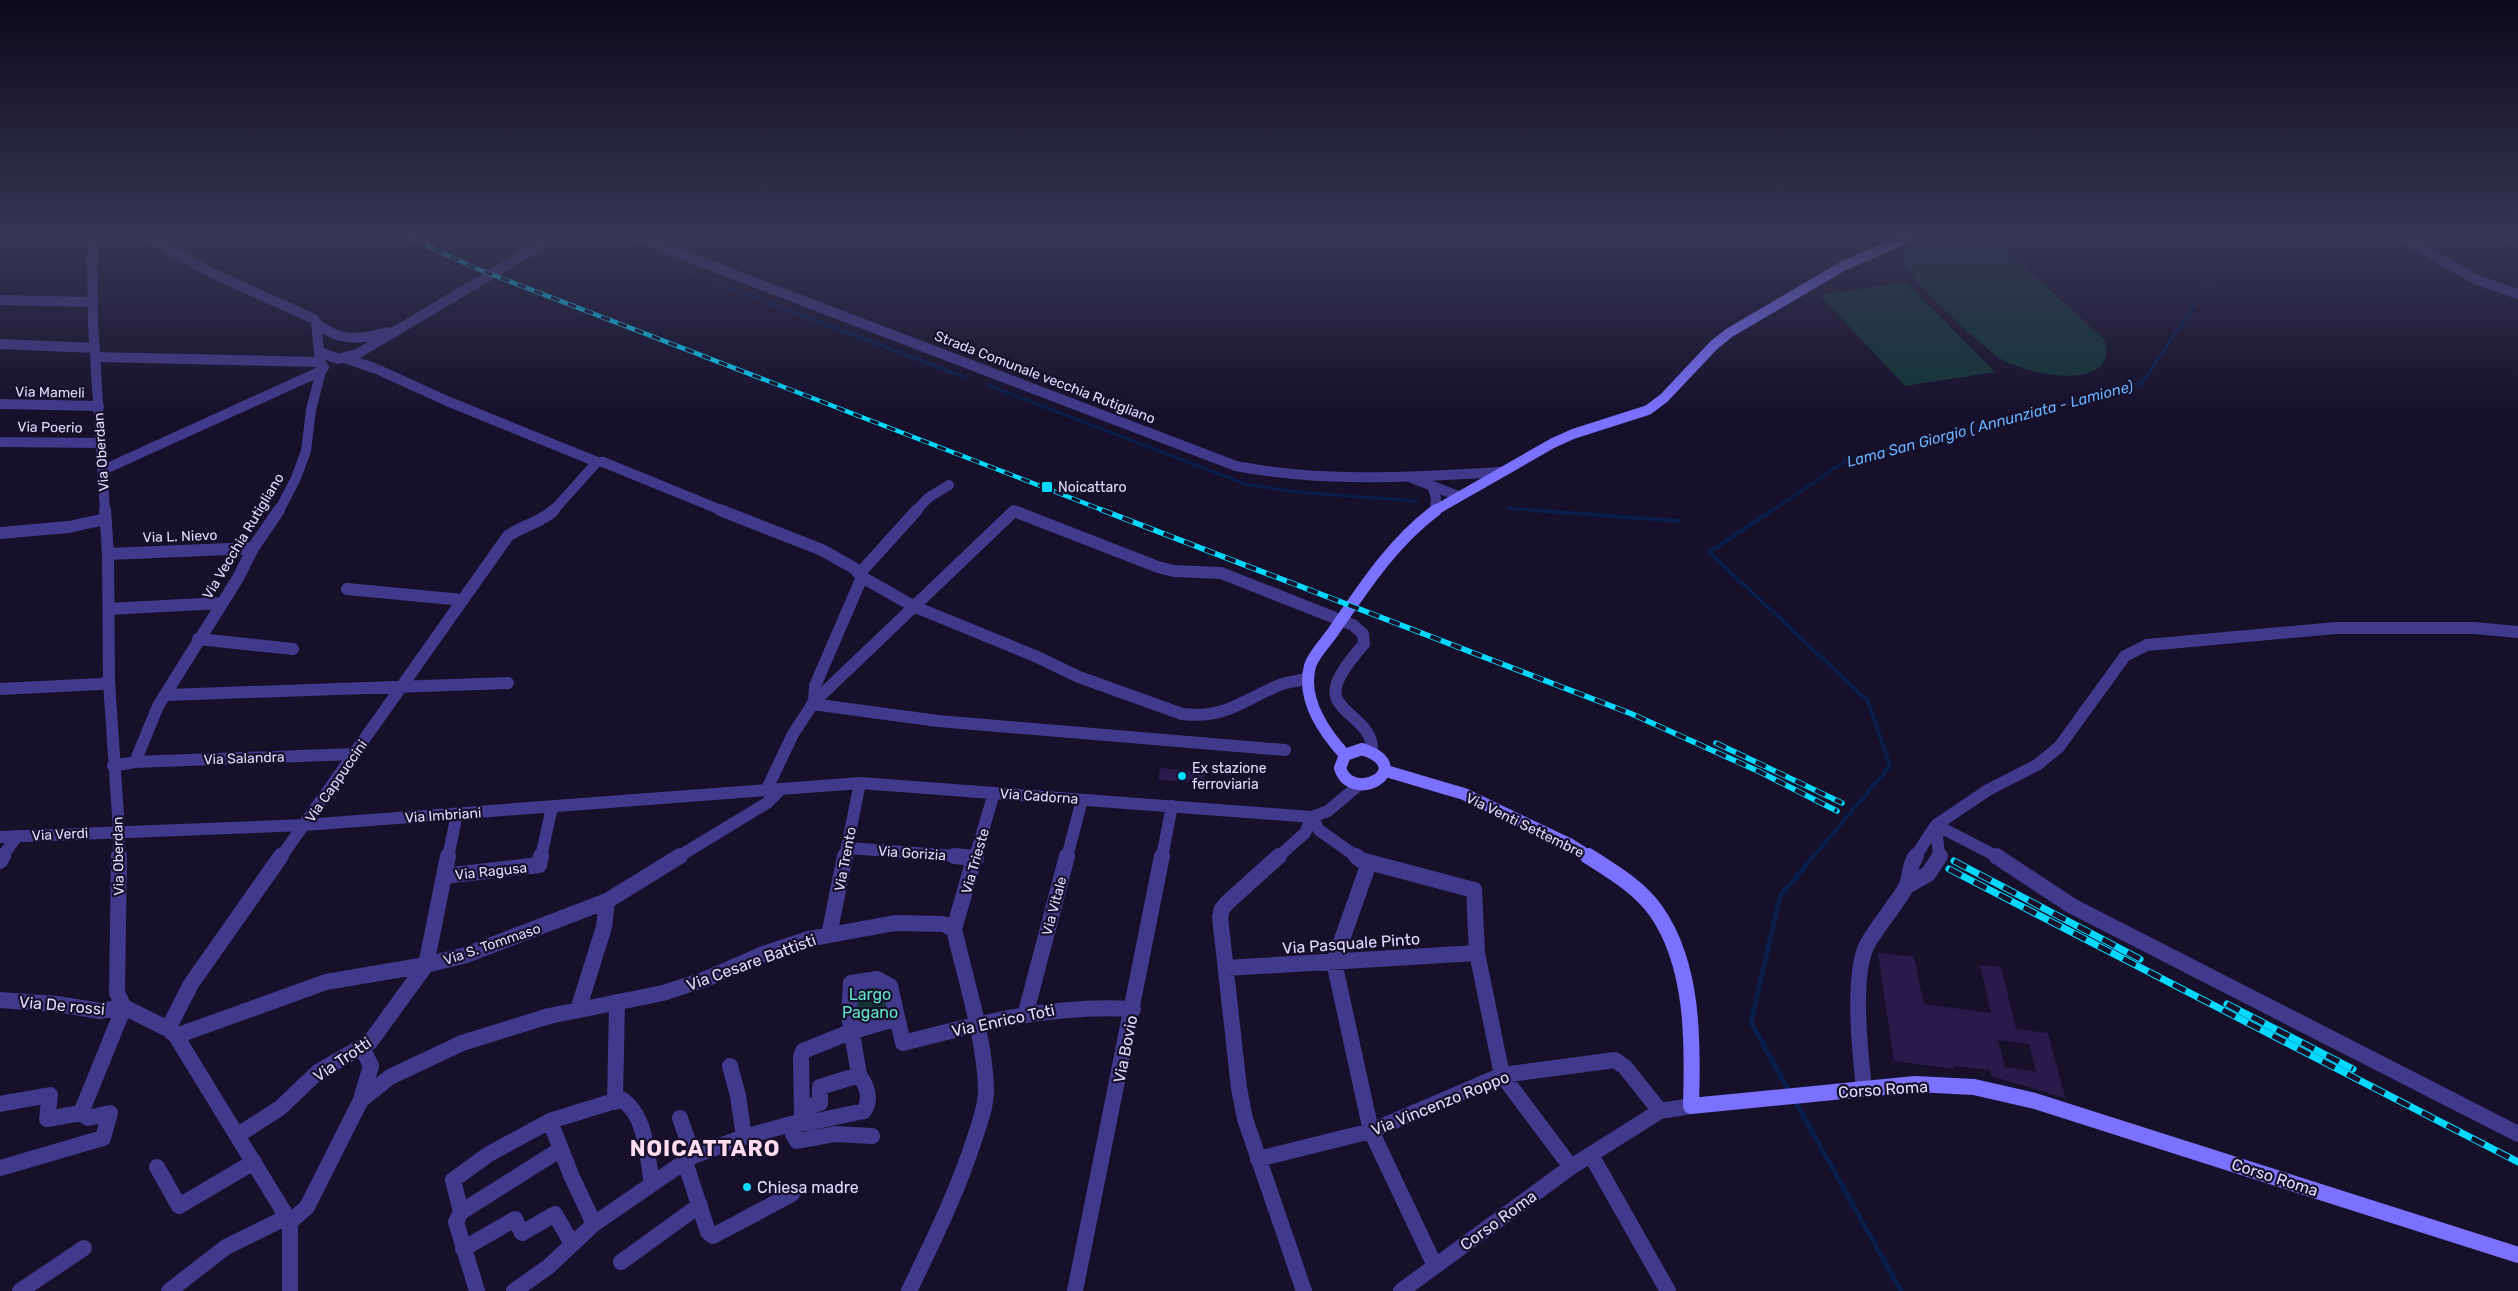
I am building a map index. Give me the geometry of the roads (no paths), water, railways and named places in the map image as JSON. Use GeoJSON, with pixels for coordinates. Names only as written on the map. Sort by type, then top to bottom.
{"type":"FeatureCollection","features":[{"type":"Feature","properties":{"kind":"main road"},"geometry":{"type":"LineString","coordinates":[[1345,755],[1331,740],[1314,712],[1307,679],[1310,665],[1380,564],[1408,532],[1435,510],[1458,496],[1573,434],[1648,410],[1664,398],[1714,345],[1729,333],[1794,294]]}},
{"type":"Feature","properties":{"kind":"main road"},"geometry":{"type":"LineString","coordinates":[[1352,750],[1372,750],[1385,763],[1386,771],[1381,779],[1372,785],[1359,785],[1348,781],[1341,773],[1340,763],[1345,755],[1352,750]]}},
{"type":"Feature","properties":{"kind":"main road","name":"Via Venti Settembre"},"geometry":{"type":"LineString","coordinates":[[1386,771],[1464,794],[1571,845],[1631,884],[1656,910],[1672,944],[1683,977],[1690,1013],[1693,1042],[1691,1106]]}},
{"type":"Feature","properties":{"kind":"main road","name":"Corso Roma"},"geometry":{"type":"LineString","coordinates":[[1691,1106],[1915,1084],[1974,1087],[2035,1101],[2518,1255]]}},
{"type":"Feature","properties":{"kind":"street","name":"Via Oberdan"},"geometry":{"type":"LineString","coordinates":[[93,294],[99,443],[103,470],[108,554],[109,682],[113,766],[119,831],[117,993],[124,1007]]}},
{"type":"Feature","properties":{"kind":"street"},"geometry":{"type":"LineString","coordinates":[[259,294],[310,317],[331,336],[343,338]]}},
{"type":"Feature","properties":{"kind":"street"},"geometry":{"type":"LineString","coordinates":[[345,358],[385,338],[456,294]]}},
{"type":"Feature","properties":{"kind":"street","name":"Strada Comunale vecchia Rutigliano"},"geometry":{"type":"LineString","coordinates":[[783,294],[1236,466],[1270,474],[1306,478],[1501,472]]}},
{"type":"Feature","properties":{"kind":"street"},"geometry":{"type":"LineString","coordinates":[[0,300],[93,302]]}},
{"type":"Feature","properties":{"kind":"street","name":"Via Vecchia Rutigliano"},"geometry":{"type":"LineString","coordinates":[[135,762],[158,706],[238,578],[253,548],[277,514],[296,478],[306,451],[312,410],[323,359],[316,323]]}},
{"type":"Feature","properties":{"kind":"street"},"geometry":{"type":"LineString","coordinates":[[103,470],[323,359],[329,340],[376,335],[408,323]]}},
{"type":"Feature","properties":{"kind":"street"},"geometry":{"type":"LineString","coordinates":[[379,370],[373,357],[376,347],[385,338]]}},
{"type":"Feature","properties":{"kind":"street"},"geometry":{"type":"LineString","coordinates":[[0,344],[95,352],[289,363],[345,358],[379,370],[447,401],[597,462],[603,462],[783,534],[838,558],[861,575],[913,606],[1079,677],[1182,714],[1200,716],[1222,713],[1279,685],[1307,679]]}},
{"type":"Feature","properties":{"kind":"street"},"geometry":{"type":"LineString","coordinates":[[0,356],[12,344]]}},
{"type":"Feature","properties":{"kind":"street","name":"Via Mameli"},"geometry":{"type":"LineString","coordinates":[[0,404],[99,406]]}},
{"type":"Feature","properties":{"kind":"street","name":"Via Poerio"},"geometry":{"type":"LineString","coordinates":[[0,442],[99,443]]}},
{"type":"Feature","properties":{"kind":"street","name":"Via Cappuccini"},"geometry":{"type":"LineString","coordinates":[[172,1033],[191,984],[508,536],[523,526],[546,517],[597,462]]}},
{"type":"Feature","properties":{"kind":"street"},"geometry":{"type":"LineString","coordinates":[[1444,475],[1454,485],[1458,496]]}},
{"type":"Feature","properties":{"kind":"street","name":"Strada Comunale vecchia Rutigliano"},"geometry":{"type":"LineString","coordinates":[[1405,476],[1458,496]]}},
{"type":"Feature","properties":{"kind":"street"},"geometry":{"type":"LineString","coordinates":[[813,703],[815,686],[861,575],[928,498],[949,485]]}},
{"type":"Feature","properties":{"kind":"street"},"geometry":{"type":"LineString","coordinates":[[1432,486],[1436,498],[1435,510]]}},
{"type":"Feature","properties":{"kind":"street"},"geometry":{"type":"LineString","coordinates":[[766,791],[789,740],[813,703],[1014,511],[1158,567],[1174,571],[1221,573],[1354,625],[1363,634],[1364,644],[1342,672],[1337,685],[1337,700],[1344,710],[1366,729],[1372,739],[1372,750]]}},
{"type":"Feature","properties":{"kind":"street"},"geometry":{"type":"LineString","coordinates":[[0,533],[69,527],[105,519]]}},
{"type":"Feature","properties":{"kind":"street","name":"Via L. Nievo"},"geometry":{"type":"LineString","coordinates":[[108,554],[253,548]]}},
{"type":"Feature","properties":{"kind":"street"},"geometry":{"type":"LineString","coordinates":[[347,589],[463,600]]}},
{"type":"Feature","properties":{"kind":"street"},"geometry":{"type":"LineString","coordinates":[[109,609],[220,604]]}},
{"type":"Feature","properties":{"kind":"street"},"geometry":{"type":"LineString","coordinates":[[1907,886],[1910,865],[1936,825],[1988,790],[2037,765],[2058,747],[2095,700],[2125,656],[2147,644],[2336,628],[2474,628],[2518,632]]}},
{"type":"Feature","properties":{"kind":"street"},"geometry":{"type":"LineString","coordinates":[[198,640],[293,649]]}},
{"type":"Feature","properties":{"kind":"street"},"geometry":{"type":"LineString","coordinates":[[0,689],[109,682]]}},
{"type":"Feature","properties":{"kind":"street"},"geometry":{"type":"LineString","coordinates":[[166,695],[508,683]]}},
{"type":"Feature","properties":{"kind":"street"},"geometry":{"type":"LineString","coordinates":[[813,703],[938,721],[1285,750]]}},
{"type":"Feature","properties":{"kind":"street","name":"Via Salandra"},"geometry":{"type":"LineString","coordinates":[[135,762],[354,754]]}},
{"type":"Feature","properties":{"kind":"street"},"geometry":{"type":"LineString","coordinates":[[113,766],[135,762]]}},
{"type":"Feature","properties":{"kind":"street","name":"Via Cadorna"},"geometry":{"type":"LineString","coordinates":[[766,791],[860,783],[1312,817]]}},
{"type":"Feature","properties":{"kind":"street","name":"Via Trento"},"geometry":{"type":"LineString","coordinates":[[829,935],[860,783]]}},
{"type":"Feature","properties":{"kind":"street"},"geometry":{"type":"LineString","coordinates":[[1304,1291],[1245,1119],[1239,1088],[1220,918],[1222,909],[1305,833],[1312,817],[1328,811],[1359,785]]}},
{"type":"Feature","properties":{"kind":"street","name":"Via S. Tommaso"},"geometry":{"type":"LineString","coordinates":[[172,1033],[326,982],[426,965],[466,955],[607,901],[767,803],[781,790]]}},
{"type":"Feature","properties":{"kind":"street","name":"Via Imbriani"},"geometry":{"type":"LineString","coordinates":[[119,831],[305,825],[766,791]]}},
{"type":"Feature","properties":{"kind":"street","name":"Via Trieste"},"geometry":{"type":"LineString","coordinates":[[954,929],[994,793]]}},
{"type":"Feature","properties":{"kind":"street","name":"Via Vitale"},"geometry":{"type":"LineString","coordinates":[[1026,1012],[1082,800]]}},
{"type":"Feature","properties":{"kind":"street","name":"Via Bovio"},"geometry":{"type":"LineString","coordinates":[[1075,1291],[1133,1009],[1172,806]]}},
{"type":"Feature","properties":{"kind":"street","name":"Via Ragusa"},"geometry":{"type":"LineString","coordinates":[[444,876],[539,865],[552,807]]}},
{"type":"Feature","properties":{"kind":"street"},"geometry":{"type":"LineString","coordinates":[[426,965],[457,814]]}},
{"type":"Feature","properties":{"kind":"street"},"geometry":{"type":"LineString","coordinates":[[1312,817],[1319,830],[1355,856],[1369,863],[1474,890],[1477,953],[1502,1075],[1571,1167]]}},
{"type":"Feature","properties":{"kind":"street"},"geometry":{"type":"LineString","coordinates":[[1864,1088],[1858,1036],[1861,963],[1867,944],[1907,886],[1928,874],[1940,856],[1936,825]]}},
{"type":"Feature","properties":{"kind":"street"},"geometry":{"type":"LineString","coordinates":[[1936,825],[1985,849],[2072,906],[2518,1134]]}},
{"type":"Feature","properties":{"kind":"street","name":"Via Verdi"},"geometry":{"type":"LineString","coordinates":[[0,837],[119,831]]}},
{"type":"Feature","properties":{"kind":"street"},"geometry":{"type":"LineString","coordinates":[[0,861],[17,836]]}},
{"type":"Feature","properties":{"kind":"street","name":"Via Gorizia"},"geometry":{"type":"LineString","coordinates":[[848,848],[976,858]]}},
{"type":"Feature","properties":{"kind":"street"},"geometry":{"type":"LineString","coordinates":[[1369,863],[1334,962],[1372,1131],[1435,1266]]}},
{"type":"Feature","properties":{"kind":"street"},"geometry":{"type":"LineString","coordinates":[[578,1010],[604,927],[607,901]]}},
{"type":"Feature","properties":{"kind":"street","name":"Via Cesare Battisti"},"geometry":{"type":"LineString","coordinates":[[170,1291],[226,1247],[288,1220],[307,1207],[361,1100],[390,1077],[462,1043],[549,1016],[672,990],[706,979],[763,954],[808,939],[895,923],[943,924],[954,929]]}},
{"type":"Feature","properties":{"kind":"street"},"geometry":{"type":"LineString","coordinates":[[909,1291],[942,1223],[982,1118],[986,1089],[982,1052],[954,929]]}},
{"type":"Feature","properties":{"kind":"street","name":"Via Pasquale Pinto"},"geometry":{"type":"LineString","coordinates":[[1226,968],[1477,953]]}},
{"type":"Feature","properties":{"kind":"street","name":"Via Trotti"},"geometry":{"type":"LineString","coordinates":[[238,1135],[280,1108],[318,1072],[362,1048],[376,1036],[426,965]]}},
{"type":"Feature","properties":{"kind":"street"},"geometry":{"type":"LineString","coordinates":[[514,1291],[548,1267],[594,1224],[689,1159],[744,1137],[800,1118],[864,1111],[868,1103],[868,1090],[859,1075],[850,1032],[849,988],[851,983],[877,978],[886,981],[890,986],[897,1018],[850,1032],[803,1051],[801,1057],[800,1118],[793,1134],[797,1141],[835,1134],[872,1136]]}},
{"type":"Feature","properties":{"kind":"street","name":"Via De rossi"},"geometry":{"type":"LineString","coordinates":[[0,1000],[57,1004],[100,1011],[124,1007]]}},
{"type":"Feature","properties":{"kind":"street"},"geometry":{"type":"LineString","coordinates":[[617,1002],[618,1100]]}},
{"type":"Feature","properties":{"kind":"street","name":"Via Enrico Toti"},"geometry":{"type":"LineString","coordinates":[[897,1018],[904,1043],[1026,1012],[1074,1006],[1133,1009]]}},
{"type":"Feature","properties":{"kind":"street"},"geometry":{"type":"LineString","coordinates":[[81,1113],[124,1007],[172,1033],[238,1135],[288,1220],[290,1291]]}},
{"type":"Feature","properties":{"kind":"street"},"geometry":{"type":"LineString","coordinates":[[361,1100],[371,1066],[362,1048]]}},
{"type":"Feature","properties":{"kind":"street","name":"Via Vincenzo Roppo"},"geometry":{"type":"LineString","coordinates":[[1258,1159],[1372,1131],[1502,1075],[1615,1060],[1625,1067],[1660,1111]]}},
{"type":"Feature","properties":{"kind":"street"},"geometry":{"type":"LineString","coordinates":[[730,1066],[738,1096],[744,1137]]}},
{"type":"Feature","properties":{"kind":"street"},"geometry":{"type":"LineString","coordinates":[[800,1118],[820,1103],[820,1087],[859,1075]]}},
{"type":"Feature","properties":{"kind":"street"},"geometry":{"type":"LineString","coordinates":[[0,1104],[50,1095],[46,1119],[81,1113],[88,1118],[110,1113],[104,1138],[0,1168]]}},
{"type":"Feature","properties":{"kind":"street"},"geometry":{"type":"LineString","coordinates":[[461,1212],[453,1180],[489,1154],[550,1121],[618,1100],[627,1101],[638,1116],[652,1184]]}},
{"type":"Feature","properties":{"kind":"street","name":"Corso Roma"},"geometry":{"type":"LineString","coordinates":[[1401,1291],[1571,1167],[1660,1111],[1691,1106]]}},
{"type":"Feature","properties":{"kind":"street"},"geometry":{"type":"LineString","coordinates":[[680,1118],[700,1205],[708,1232],[713,1236],[792,1194]]}},
{"type":"Feature","properties":{"kind":"street"},"geometry":{"type":"LineString","coordinates":[[550,1121],[594,1224]]}},
{"type":"Feature","properties":{"kind":"street"},"geometry":{"type":"LineString","coordinates":[[477,1291],[456,1222],[461,1212],[561,1149]]}},
{"type":"Feature","properties":{"kind":"street"},"geometry":{"type":"LineString","coordinates":[[1590,1155],[1668,1291]]}},
{"type":"Feature","properties":{"kind":"street"},"geometry":{"type":"LineString","coordinates":[[157,1168],[179,1206],[254,1162]]}},
{"type":"Feature","properties":{"kind":"street"},"geometry":{"type":"LineString","coordinates":[[621,1262],[700,1205]]}},
{"type":"Feature","properties":{"kind":"street"},"geometry":{"type":"LineString","coordinates":[[463,1249],[515,1219],[522,1233],[555,1214],[572,1244]]}},
{"type":"Feature","properties":{"kind":"street"},"geometry":{"type":"LineString","coordinates":[[20,1291],[84,1248]]}},
{"type":"Feature","properties":{"kind":"waterway"},"geometry":{"type":"LineString","coordinates":[[746,294],[964,377]]}},
{"type":"Feature","properties":{"kind":"waterway","name":"Lama San Giorgio ( Annunziata - Lamione)"},"geometry":{"type":"LineString","coordinates":[[1771,511],[1847,460],[2142,383],[2202,294]]}},
{"type":"Feature","properties":{"kind":"waterway"},"geometry":{"type":"LineString","coordinates":[[990,386],[1245,484],[1295,492],[1417,501]]}},
{"type":"Feature","properties":{"kind":"waterway"},"geometry":{"type":"LineString","coordinates":[[1508,508],[1547,511]]}},
{"type":"Feature","properties":{"kind":"waterway"},"geometry":{"type":"LineString","coordinates":[[1530,510],[1679,521]]}},
{"type":"Feature","properties":{"kind":"waterway","name":"Lama San Giorgio ( Annunziata - Lamione)"},"geometry":{"type":"LineString","coordinates":[[1772,510],[1709,552],[1868,701],[1890,766],[1813,857]]}},
{"type":"Feature","properties":{"kind":"waterway","name":"Lama San Giorgio ( Annunziata - Lamione)"},"geometry":{"type":"LineString","coordinates":[[1790,1093],[1751,1022],[1780,896],[1814,856]]}},
{"type":"Feature","properties":{"kind":"waterway","name":"Lama San Giorgio ( Annunziata - Lamione)"},"geometry":{"type":"LineString","coordinates":[[1795,1101],[1901,1291]]}},
{"type":"Feature","properties":{"kind":"railway"},"geometry":{"type":"LineString","coordinates":[[543,294],[1105,511]]}},
{"type":"Feature","properties":{"kind":"railway"},"geometry":{"type":"LineString","coordinates":[[1102,510],[1632,714],[1760,772],[1837,811]]}},
{"type":"Feature","properties":{"kind":"railway"},"geometry":{"type":"LineString","coordinates":[[1716,743],[1842,803]]}},
{"type":"Feature","properties":{"kind":"railway"},"geometry":{"type":"LineString","coordinates":[[1954,861],[2140,959]]}},
{"type":"Feature","properties":{"kind":"railway"},"geometry":{"type":"LineString","coordinates":[[1949,869],[2518,1162]]}},
{"type":"Feature","properties":{"kind":"railway"},"geometry":{"type":"LineString","coordinates":[[2227,1004],[2353,1069]]}},
{"type":"Feature","properties":{"kind":"place","name":"Noicattaro"},"geometry":{"type":"Point","coordinates":[1047,487]}},
{"type":"Feature","properties":{"kind":"place","name":"Ex stazione ferroviaria"},"geometry":{"type":"Point","coordinates":[1182,776]}},
{"type":"Feature","properties":{"kind":"place","name":"Chiesa madre"},"geometry":{"type":"Point","coordinates":[747,1187]}},
{"type":"Feature","properties":{"kind":"district","name":"NOICATTARO"},"geometry":{"type":"Point","coordinates":[705,1148]}},
{"type":"Feature","properties":{"kind":"park label","name":"Largo Pagano"},"geometry":{"type":"Point","coordinates":[870,1003]}}]}
